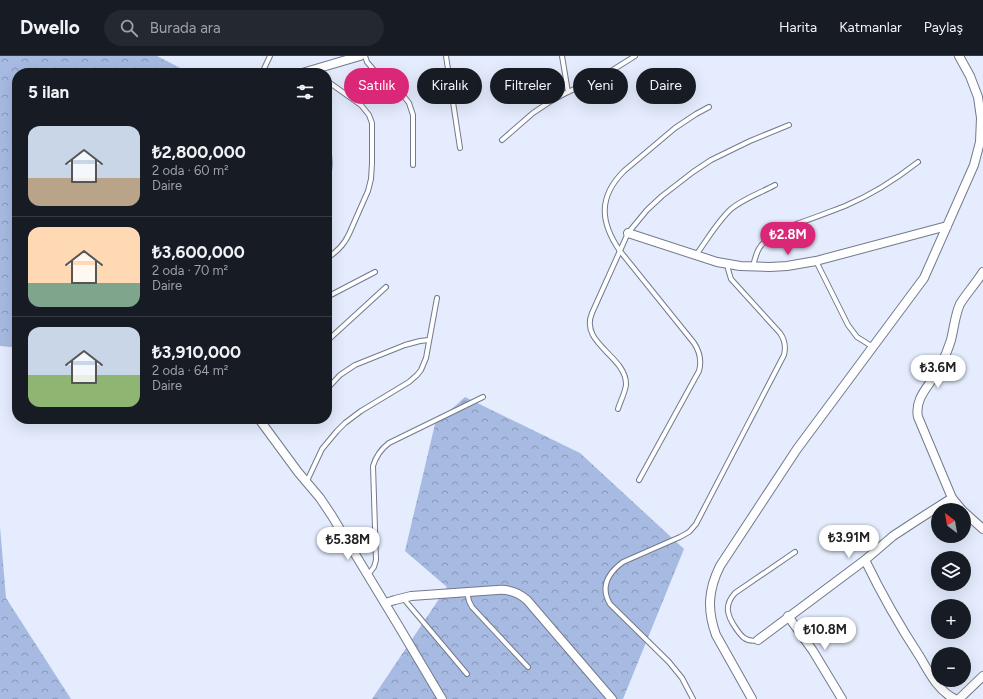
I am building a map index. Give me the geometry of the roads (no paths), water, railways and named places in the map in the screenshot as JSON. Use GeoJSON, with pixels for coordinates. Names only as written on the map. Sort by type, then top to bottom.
{"type":"FeatureCollection","features":[{"type":"Feature","properties":{"kind":"street"},"geometry":{"type":"LineString","coordinates":[[326,68],[360,56]]}},
{"type":"Feature","properties":{"kind":"street"},"geometry":{"type":"LineString","coordinates":[[752,699],[713,627],[710,609],[713,583],[720,566],[797,449],[924,278],[974,165],[980,142],[981,118],[978,97],[970,76],[959,56]]}},
{"type":"Feature","properties":{"kind":"street"},"geometry":{"type":"LineString","coordinates":[[628,233],[706,259],[728,264],[753,267],[770,267],[787,266],[816,261],[946,226]]}},
{"type":"Feature","properties":{"kind":"street"},"geometry":{"type":"LineString","coordinates":[[956,503],[952,498],[918,417],[917,406],[920,397],[934,378],[944,360],[960,304],[983,272]]}},
{"type":"Feature","properties":{"kind":"street"},"geometry":{"type":"LineString","coordinates":[[263,424],[332,516],[442,699]]}},
{"type":"Feature","properties":{"kind":"street"},"geometry":{"type":"LineString","coordinates":[[758,640],[788,616],[865,560],[893,536],[918,518],[952,498]]}},
{"type":"Feature","properties":{"kind":"street"},"geometry":{"type":"LineString","coordinates":[[971,518],[983,529]]}},
{"type":"Feature","properties":{"kind":"street"},"geometry":{"type":"LineString","coordinates":[[865,560],[897,620],[933,678],[943,691],[955,699]]}},
{"type":"Feature","properties":{"kind":"street"},"geometry":{"type":"LineString","coordinates":[[385,603],[411,596],[503,590],[514,592],[527,600],[612,699]]}},
{"type":"Feature","properties":{"kind":"street"},"geometry":{"type":"LineString","coordinates":[[788,616],[813,651],[842,699]]}},
{"type":"Feature","properties":{"kind":"street"},"geometry":{"type":"LineString","coordinates":[[959,699],[983,676]]}},
{"type":"Feature","properties":{"kind":"lane"},"geometry":{"type":"LineString","coordinates":[[264,68],[270,56]]}},
{"type":"Feature","properties":{"kind":"lane"},"geometry":{"type":"LineString","coordinates":[[365,56],[367,62],[373,69],[399,90],[409,103],[413,115],[413,165]]}},
{"type":"Feature","properties":{"kind":"lane"},"geometry":{"type":"LineString","coordinates":[[446,56],[460,148]]}},
{"type":"Feature","properties":{"kind":"lane"},"geometry":{"type":"LineString","coordinates":[[562,56],[568,92]]}},
{"type":"Feature","properties":{"kind":"lane"},"geometry":{"type":"LineString","coordinates":[[502,140],[551,101],[611,71],[629,57],[635,56]]}},
{"type":"Feature","properties":{"kind":"lane"},"geometry":{"type":"LineString","coordinates":[[332,85],[361,105],[369,114],[372,128],[372,163],[371,180],[368,191],[350,234],[347,240],[332,254]]}},
{"type":"Feature","properties":{"kind":"lane"},"geometry":{"type":"LineString","coordinates":[[639,480],[699,371],[701,360],[699,351],[694,343],[612,239],[607,226],[604,208],[614,183],[624,172],[666,135],[709,107]]}},
{"type":"Feature","properties":{"kind":"lane"},"geometry":{"type":"LineString","coordinates":[[618,409],[626,388],[624,374],[619,366],[592,335],[589,323],[592,313],[628,233],[647,210],[662,196],[693,172],[730,150],[762,135],[789,125]]}},
{"type":"Feature","properties":{"kind":"lane"},"geometry":{"type":"LineString","coordinates":[[753,267],[756,254],[760,247],[765,240],[778,231],[861,199],[890,182],[918,162]]}},
{"type":"Feature","properties":{"kind":"lane"},"geometry":{"type":"LineString","coordinates":[[696,255],[731,209],[743,201],[775,185]]}},
{"type":"Feature","properties":{"kind":"lane"},"geometry":{"type":"LineString","coordinates":[[816,261],[848,325],[857,337],[873,347]]}},
{"type":"Feature","properties":{"kind":"lane"},"geometry":{"type":"LineString","coordinates":[[693,699],[682,678],[669,662],[610,604],[606,596],[606,587],[611,574],[623,562],[680,537],[689,532],[696,524],[784,355],[785,343],[780,333],[731,279],[728,264]]}},
{"type":"Feature","properties":{"kind":"lane"},"geometry":{"type":"LineString","coordinates":[[332,294],[375,272]]}},
{"type":"Feature","properties":{"kind":"lane"},"geometry":{"type":"LineString","coordinates":[[332,336],[386,287]]}},
{"type":"Feature","properties":{"kind":"lane"},"geometry":{"type":"LineString","coordinates":[[307,481],[322,449],[336,431],[361,411],[409,382],[417,375],[424,364],[437,298]]}},
{"type":"Feature","properties":{"kind":"lane"},"geometry":{"type":"LineString","coordinates":[[332,384],[340,375],[355,365],[405,345],[429,340]]}},
{"type":"Feature","properties":{"kind":"lane"},"geometry":{"type":"LineString","coordinates":[[368,575],[374,567],[376,560],[373,466],[378,453],[390,443],[483,397]]}},
{"type":"Feature","properties":{"kind":"lane"},"geometry":{"type":"LineString","coordinates":[[758,640],[748,640],[741,636],[728,616],[730,600],[734,593],[796,552]]}},
{"type":"Feature","properties":{"kind":"lane"},"geometry":{"type":"LineString","coordinates":[[467,592],[472,606],[528,667]]}},
{"type":"Feature","properties":{"kind":"lane"},"geometry":{"type":"LineString","coordinates":[[403,597],[467,674]]}}]}
